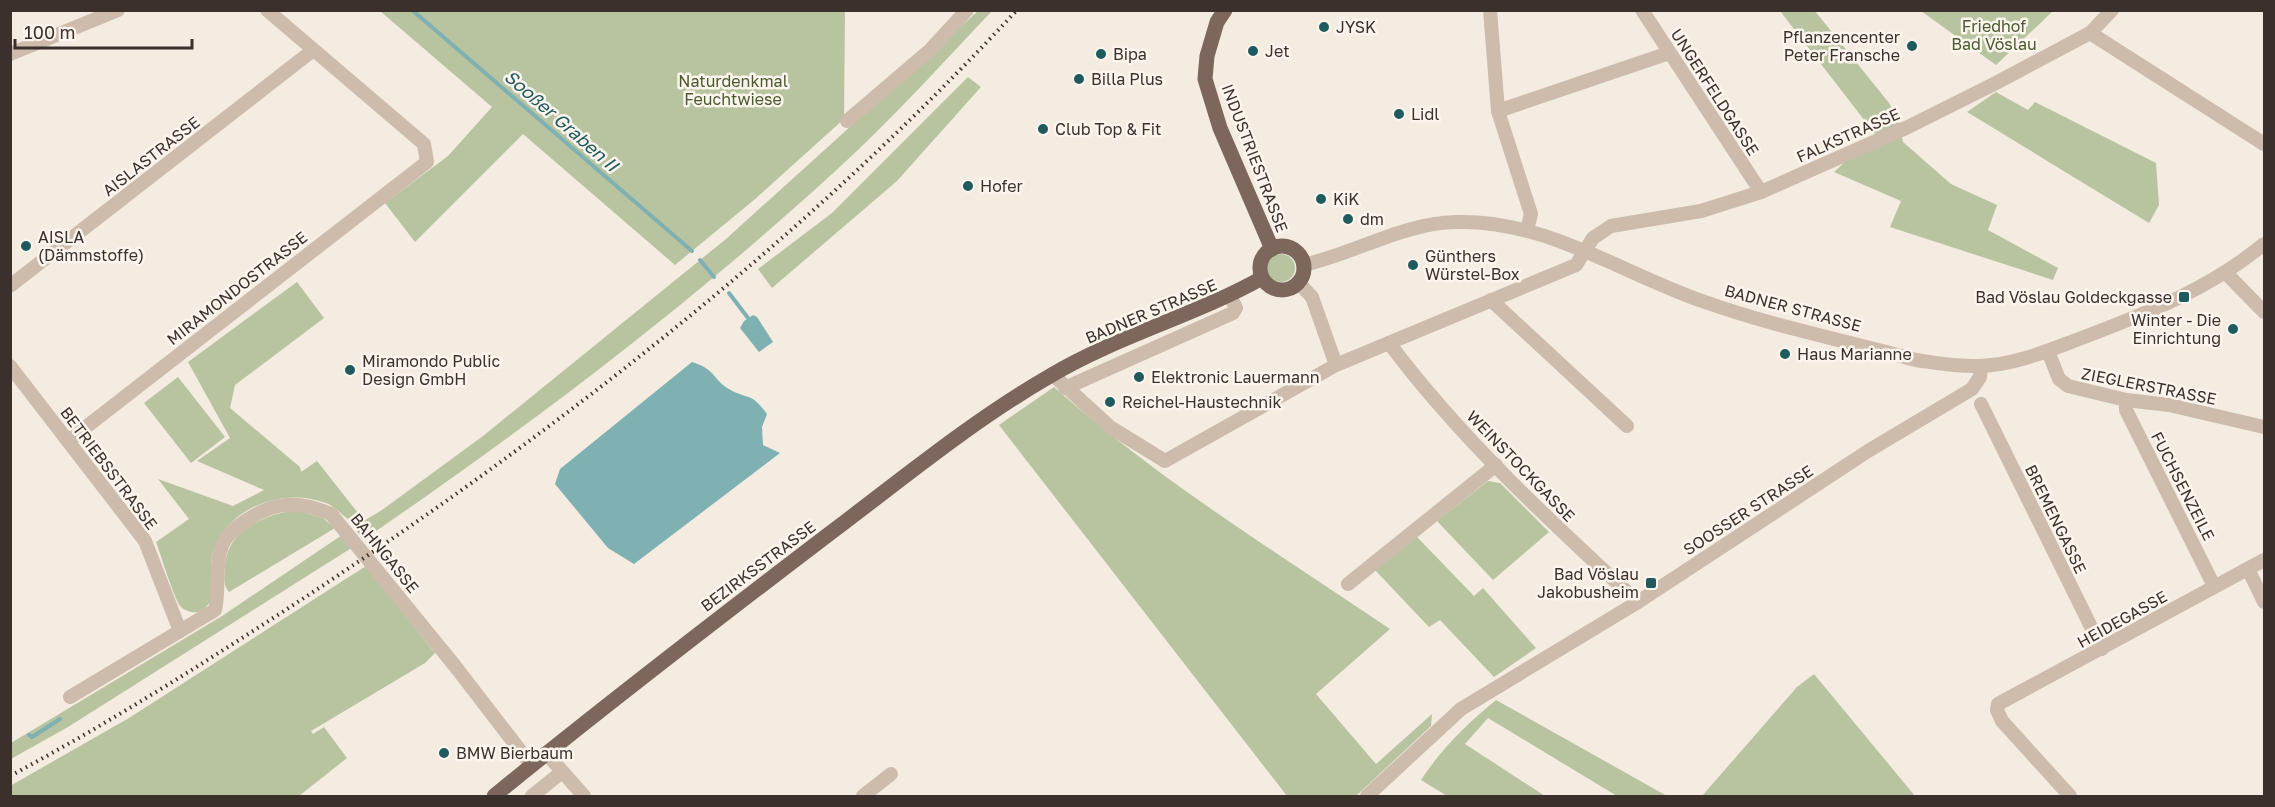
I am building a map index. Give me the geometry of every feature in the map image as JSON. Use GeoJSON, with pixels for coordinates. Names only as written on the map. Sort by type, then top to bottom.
{"type":"FeatureCollection","features":[{"type":"Feature","properties":{"kind":"main road","name":"INDUSTRIESTRASSE"},"geometry":{"type":"LineString","coordinates":[[1225,10],[1217,22],[1207,56],[1205,79],[1217,119],[1272,249]]}},
{"type":"Feature","properties":{"kind":"main road"},"geometry":{"type":"LineString","coordinates":[[1285,247],[1292,249],[1301,258],[1303,265],[1298,282],[1286,290],[1279,290],[1267,284],[1262,278],[1260,265],[1272,249],[1285,247]]}},
{"type":"Feature","properties":{"kind":"main road","name":"BADNER STRASSE"},"geometry":{"type":"LineString","coordinates":[[1052,374],[1230,296],[1262,278]]}},
{"type":"Feature","properties":{"kind":"main road","name":"BEZIRKSSTRASSE"},"geometry":{"type":"LineString","coordinates":[[494,796],[546,753],[942,448],[1009,400],[1052,374]]}},
{"type":"Feature","properties":{"kind":"street"},"geometry":{"type":"LineString","coordinates":[[10,54],[118,10]]}},
{"type":"Feature","properties":{"kind":"street"},"geometry":{"type":"LineString","coordinates":[[267,10],[312,51]]}},
{"type":"Feature","properties":{"kind":"street"},"geometry":{"type":"LineString","coordinates":[[847,120],[930,50],[968,10]]}},
{"type":"Feature","properties":{"kind":"street"},"geometry":{"type":"LineString","coordinates":[[1490,10],[1498,111],[1531,214],[1527,230]]}},
{"type":"Feature","properties":{"kind":"street","name":"UNGERFELDGASSE"},"geometry":{"type":"LineString","coordinates":[[1642,10],[1761,192]]}},
{"type":"Feature","properties":{"kind":"street","name":"FALKSTRASSE"},"geometry":{"type":"LineString","coordinates":[[1065,388],[1110,427],[1166,460],[1336,365],[1575,265],[1593,238],[1611,226],[1701,211],[1761,192],[1908,127],[2090,33],[2112,10]]}},
{"type":"Feature","properties":{"kind":"street"},"geometry":{"type":"LineString","coordinates":[[2090,33],[2265,144]]}},
{"type":"Feature","properties":{"kind":"street","name":"MIRAMONDOSTRASSE"},"geometry":{"type":"LineString","coordinates":[[68,441],[427,162],[424,144],[312,51]]}},
{"type":"Feature","properties":{"kind":"street","name":"AISLASTRASSE"},"geometry":{"type":"LineString","coordinates":[[10,286],[312,51]]}},
{"type":"Feature","properties":{"kind":"street"},"geometry":{"type":"LineString","coordinates":[[1498,111],[1669,53]]}},
{"type":"Feature","properties":{"kind":"street","name":"BADNER STRASSE"},"geometry":{"type":"LineString","coordinates":[[1303,265],[1403,233],[1454,222],[1508,225],[1584,251],[1706,303],[1916,360],[1951,366],[1980,366],[2015,361],[2048,351],[2184,297],[2226,273],[2265,244]]}},
{"type":"Feature","properties":{"kind":"street"},"geometry":{"type":"LineString","coordinates":[[2226,273],[2265,312]]}},
{"type":"Feature","properties":{"kind":"street"},"geometry":{"type":"LineString","coordinates":[[1298,282],[1312,297],[1336,365]]}},
{"type":"Feature","properties":{"kind":"street"},"geometry":{"type":"LineString","coordinates":[[1052,374],[1065,388],[1233,313],[1236,308],[1230,296]]}},
{"type":"Feature","properties":{"kind":"street"},"geometry":{"type":"LineString","coordinates":[[1491,300],[1627,426]]}},
{"type":"Feature","properties":{"kind":"street","name":"WEINSTOCKGASSE"},"geometry":{"type":"LineString","coordinates":[[1389,343],[1424,390],[1496,465],[1548,519],[1638,602]]}},
{"type":"Feature","properties":{"kind":"street","name":"ZIEGLERSTRASSE"},"geometry":{"type":"LineString","coordinates":[[2048,351],[2059,379],[2068,386],[2126,400],[2169,405],[2265,427]]}},
{"type":"Feature","properties":{"kind":"street","name":"BETRIEBSSTRASSE"},"geometry":{"type":"LineString","coordinates":[[10,366],[145,541],[180,631]]}},
{"type":"Feature","properties":{"kind":"street","name":"SOOSSER STRASSE"},"geometry":{"type":"LineString","coordinates":[[1366,796],[1461,710],[1638,602],[1868,451],[1972,389],[1980,377],[1980,366]]}},
{"type":"Feature","properties":{"kind":"street","name":"FUCHSENZEILE"},"geometry":{"type":"LineString","coordinates":[[2126,400],[2126,410],[2214,586]]}},
{"type":"Feature","properties":{"kind":"street","name":"BREMENGASSE"},"geometry":{"type":"LineString","coordinates":[[1981,404],[2102,649]]}},
{"type":"Feature","properties":{"kind":"street"},"geometry":{"type":"LineString","coordinates":[[1348,584],[1496,465]]}},
{"type":"Feature","properties":{"kind":"street","name":"BAHNGASSE"},"geometry":{"type":"LineString","coordinates":[[180,631],[215,610],[219,594],[217,567],[223,543],[237,526],[257,512],[275,505],[292,503],[312,506],[331,514],[455,666],[532,766]]}},
{"type":"Feature","properties":{"kind":"street","name":"HEIDEGASSE"},"geometry":{"type":"LineString","coordinates":[[2070,796],[2002,721],[1997,707],[2265,560]]}},
{"type":"Feature","properties":{"kind":"street"},"geometry":{"type":"LineString","coordinates":[[2248,569],[2265,602]]}},
{"type":"Feature","properties":{"kind":"street"},"geometry":{"type":"LineString","coordinates":[[70,697],[180,631]]}},
{"type":"Feature","properties":{"kind":"street"},"geometry":{"type":"LineString","coordinates":[[546,753],[584,796]]}},
{"type":"Feature","properties":{"kind":"street"},"geometry":{"type":"LineString","coordinates":[[532,796],[562,772]]}},
{"type":"Feature","properties":{"kind":"street"},"geometry":{"type":"LineString","coordinates":[[863,796],[891,774]]}},
{"type":"Feature","properties":{"kind":"green space","name":"Naturdenkmal Feuchtwiese"},"geometry":{"type":"Polygon","coordinates":[[[380,11],[845,11],[844,119],[754,200],[675,265],[523,134],[415,242],[385,203],[448,156],[492,107],[380,11]]]}},
{"type":"Feature","properties":{"kind":"green space"},"geometry":{"type":"Polygon","coordinates":[[[978,11],[992,11],[860,148],[742,253],[556,402],[363,540],[354,527],[382,510],[483,436],[726,239],[978,11]]]}},
{"type":"Feature","properties":{"kind":"green space"},"geometry":{"type":"Polygon","coordinates":[[[1780,11],[1815,11],[1889,103],[1897,116],[1903,142],[1951,184],[1997,205],[1988,230],[2058,268],[2053,280],[1890,227],[1901,201],[1834,172],[1875,134],[1780,11]]]}},
{"type":"Feature","properties":{"kind":"green space","name":"Friedhof Bad Vöslau"},"geometry":{"type":"Polygon","coordinates":[[[1921,11],[2053,11],[1996,65],[1921,11]]]}},
{"type":"Feature","properties":{"kind":"green space"},"geometry":{"type":"Polygon","coordinates":[[[968,77],[981,87],[897,181],[772,288],[758,269],[832,213],[968,77]]]}},
{"type":"Feature","properties":{"kind":"green space"},"geometry":{"type":"Polygon","coordinates":[[[1996,92],[2028,110],[2035,102],[2156,163],[2159,205],[2149,223],[1967,112],[1996,92]]]}},
{"type":"Feature","properties":{"kind":"green space"},"geometry":{"type":"Polygon","coordinates":[[[1281,254],[1291,258],[1295,268],[1291,278],[1281,282],[1271,278],[1267,268],[1271,258],[1281,254]]]}},
{"type":"Feature","properties":{"kind":"green space"},"geometry":{"type":"Polygon","coordinates":[[[297,282],[324,318],[235,385],[230,408],[300,467],[301,472],[317,461],[358,513],[348,519],[326,503],[293,497],[277,499],[246,511],[232,521],[214,549],[211,563],[213,587],[209,603],[200,611],[189,611],[181,607],[178,602],[156,542],[189,519],[158,479],[233,506],[264,490],[197,461],[230,438],[188,362],[297,282]]]}},
{"type":"Feature","properties":{"kind":"green space"},"geometry":{"type":"Polygon","coordinates":[[[178,377],[225,437],[191,463],[144,403],[178,377]]]}},
{"type":"Feature","properties":{"kind":"green space"},"geometry":{"type":"Polygon","coordinates":[[[1054,387],[1093,421],[1176,484],[1390,629],[1316,694],[1376,764],[1432,714],[1431,726],[1356,796],[1287,796],[999,425],[1054,387]]]}},
{"type":"Feature","properties":{"kind":"green space"},"geometry":{"type":"Polygon","coordinates":[[[1488,481],[1500,483],[1549,532],[1493,580],[1437,521],[1488,481]]]}},
{"type":"Feature","properties":{"kind":"green space"},"geometry":{"type":"Polygon","coordinates":[[[295,510],[323,518],[335,528],[229,592],[224,581],[227,556],[239,535],[248,527],[270,516],[295,510]]]}},
{"type":"Feature","properties":{"kind":"green space"},"geometry":{"type":"Polygon","coordinates":[[[342,535],[353,547],[68,727],[11,759],[11,743],[222,616],[342,535]]]}},
{"type":"Feature","properties":{"kind":"green space"},"geometry":{"type":"Polygon","coordinates":[[[1417,537],[1474,596],[1483,588],[1536,648],[1494,677],[1440,620],[1429,627],[1375,570],[1417,537]]]}},
{"type":"Feature","properties":{"kind":"green space"},"geometry":{"type":"Polygon","coordinates":[[[366,566],[435,653],[425,663],[311,731],[313,734],[324,727],[347,758],[299,796],[11,796],[10,786],[129,718],[366,566]]]}},
{"type":"Feature","properties":{"kind":"green space"},"geometry":{"type":"Polygon","coordinates":[[[1814,674],[1915,796],[1702,796],[1797,687],[1814,674]]]}},
{"type":"Feature","properties":{"kind":"green space"},"geometry":{"type":"Polygon","coordinates":[[[1496,700],[1667,796],[1617,796],[1488,718],[1465,744],[1545,796],[1447,796],[1421,780],[1456,737],[1496,700]]]}},
{"type":"Feature","properties":{"kind":"water"},"geometry":{"type":"Polygon","coordinates":[[[753,315],[757,317],[773,342],[759,352],[740,328],[744,321],[753,315]]]}},
{"type":"Feature","properties":{"kind":"water"},"geometry":{"type":"Polygon","coordinates":[[[692,362],[706,368],[729,389],[757,402],[767,414],[762,427],[763,445],[780,453],[634,564],[608,548],[555,484],[560,469],[692,362]]]}},
{"type":"Feature","properties":{"kind":"waterway","name":"Sooßer Graben II"},"geometry":{"type":"LineString","coordinates":[[412,10],[692,251]]}},
{"type":"Feature","properties":{"kind":"waterway"},"geometry":{"type":"LineString","coordinates":[[700,260],[714,277]]}},
{"type":"Feature","properties":{"kind":"waterway"},"geometry":{"type":"LineString","coordinates":[[729,293],[748,318]]}},
{"type":"Feature","properties":{"kind":"waterway"},"geometry":{"type":"LineString","coordinates":[[29,735],[32,737],[60,719]]}},
{"type":"Feature","properties":{"kind":"railway"},"geometry":{"type":"LineString","coordinates":[[10,776],[162,688],[310,594],[498,464],[590,395],[681,323],[855,173],[1017,10]]}},
{"type":"Feature","properties":{"kind":"place","name":"JYSK"},"geometry":{"type":"Point","coordinates":[1324,27]}},
{"type":"Feature","properties":{"kind":"place","name":"Pflanzencenter Peter Fransche"},"geometry":{"type":"Point","coordinates":[1912,46]}},
{"type":"Feature","properties":{"kind":"place","name":"Jet"},"geometry":{"type":"Point","coordinates":[1253,51]}},
{"type":"Feature","properties":{"kind":"place","name":"Bipa"},"geometry":{"type":"Point","coordinates":[1101,54]}},
{"type":"Feature","properties":{"kind":"place","name":"Billa Plus"},"geometry":{"type":"Point","coordinates":[1079,79]}},
{"type":"Feature","properties":{"kind":"place","name":"Lidl"},"geometry":{"type":"Point","coordinates":[1399,114]}},
{"type":"Feature","properties":{"kind":"place","name":"Club Top & Fit"},"geometry":{"type":"Point","coordinates":[1043,129]}},
{"type":"Feature","properties":{"kind":"place","name":"Hofer"},"geometry":{"type":"Point","coordinates":[968,186]}},
{"type":"Feature","properties":{"kind":"place","name":"KiK"},"geometry":{"type":"Point","coordinates":[1321,199]}},
{"type":"Feature","properties":{"kind":"place","name":"dm"},"geometry":{"type":"Point","coordinates":[1348,219]}},
{"type":"Feature","properties":{"kind":"place","name":"AISLA (Dämmstoffe)"},"geometry":{"type":"Point","coordinates":[26,246]}},
{"type":"Feature","properties":{"kind":"place","name":"Günthers Würstel-Box"},"geometry":{"type":"Point","coordinates":[1413,265]}},
{"type":"Feature","properties":{"kind":"place","name":"Bad Vöslau Goldeckgasse"},"geometry":{"type":"Point","coordinates":[2184,297]}},
{"type":"Feature","properties":{"kind":"place","name":"Winter - Die Einrichtung"},"geometry":{"type":"Point","coordinates":[2233,329]}},
{"type":"Feature","properties":{"kind":"place","name":"Haus Marianne"},"geometry":{"type":"Point","coordinates":[1785,354]}},
{"type":"Feature","properties":{"kind":"place","name":"Miramondo Public Design GmbH"},"geometry":{"type":"Point","coordinates":[350,370]}},
{"type":"Feature","properties":{"kind":"place","name":"Elektronic Lauermann"},"geometry":{"type":"Point","coordinates":[1139,377]}},
{"type":"Feature","properties":{"kind":"place","name":"Reichel-Haustechnik"},"geometry":{"type":"Point","coordinates":[1110,402]}},
{"type":"Feature","properties":{"kind":"place","name":"Bad Vöslau Jakobusheim"},"geometry":{"type":"Point","coordinates":[1651,583]}},
{"type":"Feature","properties":{"kind":"place","name":"BMW Bierbaum"},"geometry":{"type":"Point","coordinates":[444,753]}}]}
